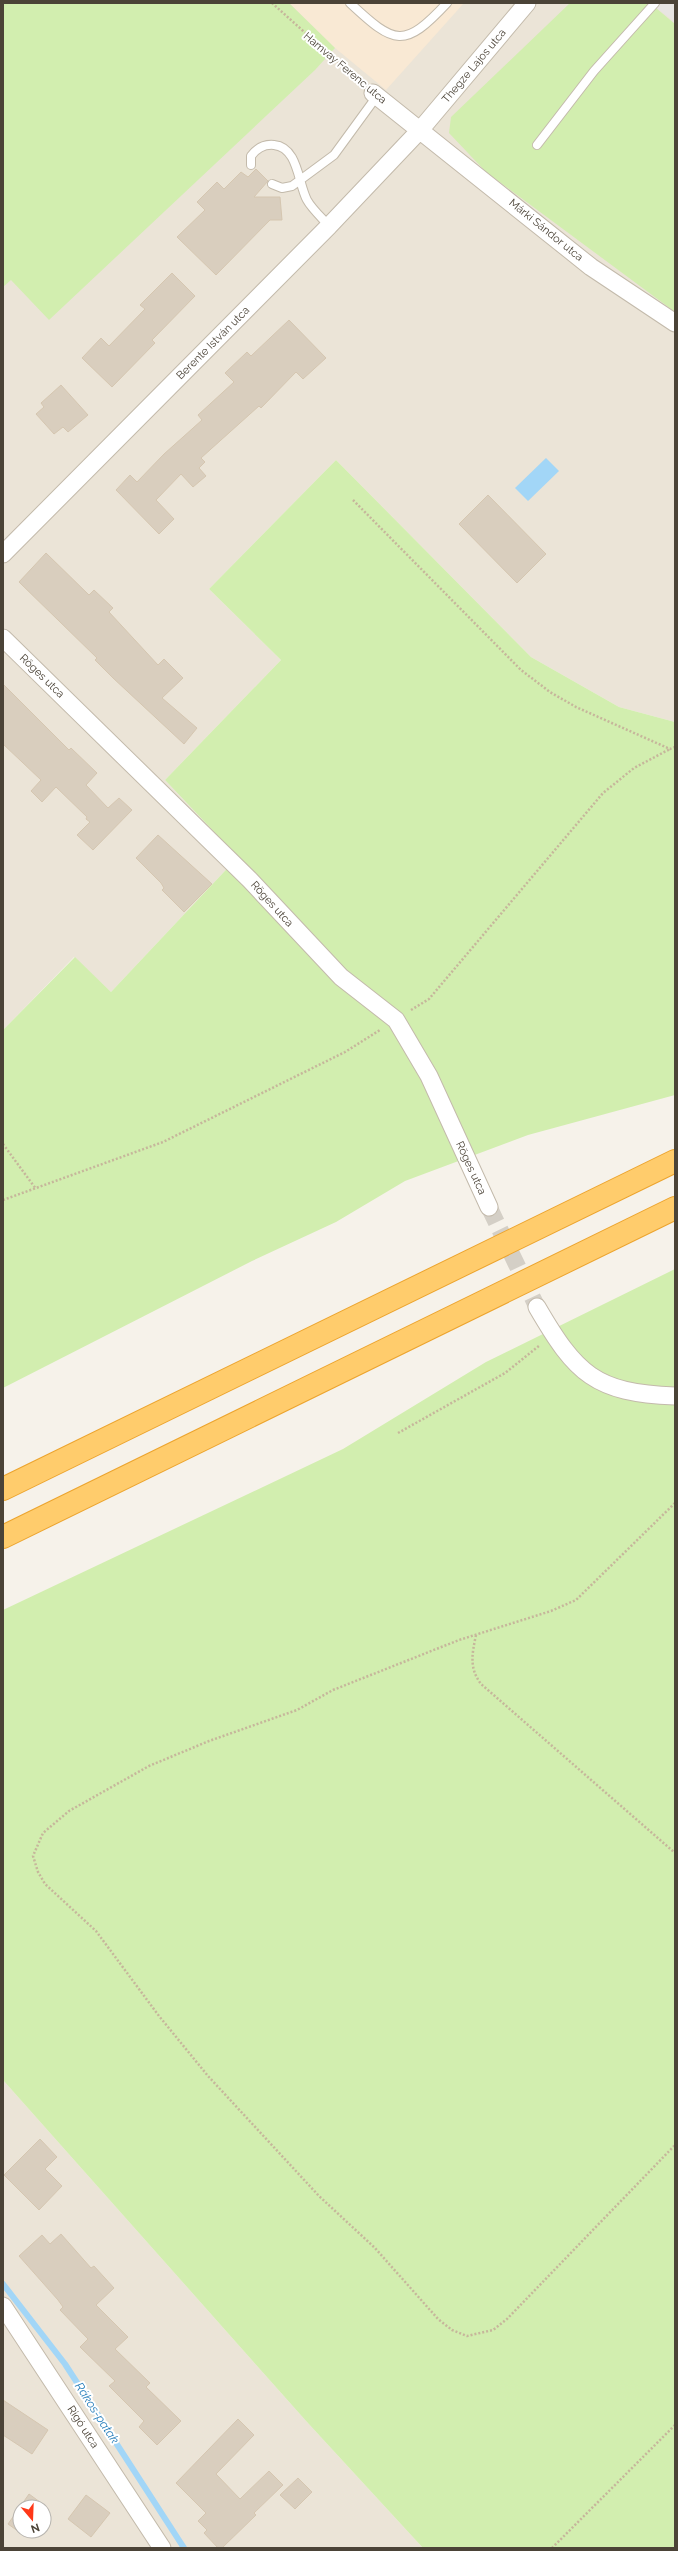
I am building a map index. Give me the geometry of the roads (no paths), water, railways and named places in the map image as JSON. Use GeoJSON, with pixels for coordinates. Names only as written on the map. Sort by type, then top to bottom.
{"type":"FeatureCollection","features":[{"type":"Feature","properties":{"kind":"highway"},"geometry":{"type":"LineString","coordinates":[[3,1489],[675,1161]]}},
{"type":"Feature","properties":{"kind":"highway"},"geometry":{"type":"LineString","coordinates":[[3,1537],[675,1208]]}},
{"type":"Feature","properties":{"kind":"street","name":"Thegze Lajos utca"},"geometry":{"type":"LineString","coordinates":[[421,129],[527,3]]}},
{"type":"Feature","properties":{"kind":"street","name":"Hamvay Ferenc utca"},"geometry":{"type":"LineString","coordinates":[[375,95],[421,129]]}},
{"type":"Feature","properties":{"kind":"street","name":"Berente István utca"},"geometry":{"type":"LineString","coordinates":[[3,554],[329,226],[421,129]]}},
{"type":"Feature","properties":{"kind":"street","name":"Márki Sándor utca"},"geometry":{"type":"LineString","coordinates":[[421,129],[591,267],[675,323]]}},
{"type":"Feature","properties":{"kind":"street","name":"Röges utca"},"geometry":{"type":"LineString","coordinates":[[3,638],[250,880],[341,977],[396,1020],[429,1076],[489,1207]]}},
{"type":"Feature","properties":{"kind":"street"},"geometry":{"type":"LineString","coordinates":[[537,1307],[566,1354],[578,1367],[602,1384],[628,1392],[675,1396]]}},
{"type":"Feature","properties":{"kind":"street","name":"Rigó utca"},"geometry":{"type":"LineString","coordinates":[[3,2306],[162,2548]]}},
{"type":"Feature","properties":{"kind":"lane"},"geometry":{"type":"LineString","coordinates":[[350,3],[381,30],[403,36],[418,31],[447,3]]}},
{"type":"Feature","properties":{"kind":"lane"},"geometry":{"type":"LineString","coordinates":[[538,145],[594,71],[655,3]]}},
{"type":"Feature","properties":{"kind":"lane"},"geometry":{"type":"LineString","coordinates":[[272,184],[282,188],[299,181],[334,155],[375,95]]}},
{"type":"Feature","properties":{"kind":"lane"},"geometry":{"type":"LineString","coordinates":[[251,165],[251,156],[257,148],[268,144],[278,145],[292,157],[299,181],[308,202],[329,226]]}},
{"type":"Feature","properties":{"kind":"water"},"geometry":{"type":"Polygon","coordinates":[[[546,458],[559,471],[528,501],[515,488],[546,458]]]}},
{"type":"Feature","properties":{"kind":"waterway","name":"Rákos-patak"},"geometry":{"type":"LineString","coordinates":[[3,2284],[65,2364],[184,2548]]}},
{"type":"Feature","properties":{"kind":"tunnel"},"geometry":{"type":"LineString","coordinates":[[489,1207],[537,1307]]}}]}
